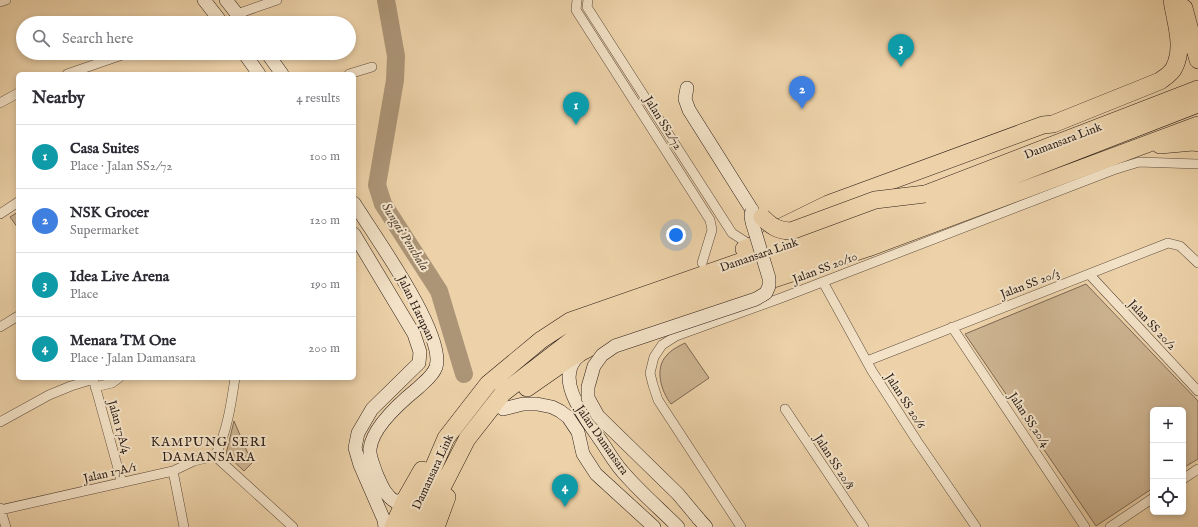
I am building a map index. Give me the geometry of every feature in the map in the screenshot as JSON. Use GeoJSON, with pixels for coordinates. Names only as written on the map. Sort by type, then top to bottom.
{"type":"FeatureCollection","features":[{"type":"Feature","properties":{"kind":"highway"},"geometry":{"type":"LineString","coordinates":[[1043,125],[1050,119],[1154,73],[1163,66],[1168,56],[1170,38],[1162,0]]}},
{"type":"Feature","properties":{"kind":"highway"},"geometry":{"type":"LineString","coordinates":[[658,290],[667,280],[702,263],[767,240],[783,226],[828,204],[1043,125],[1053,124],[1146,88],[1160,81],[1169,75],[1174,68],[1177,56],[1179,0]]}},
{"type":"Feature","properties":{"kind":"highway"},"geometry":{"type":"LineString","coordinates":[[1179,0],[1189,12],[1198,16]]}},
{"type":"Feature","properties":{"kind":"highway"},"geometry":{"type":"LineString","coordinates":[[1179,0],[1198,60]]}},
{"type":"Feature","properties":{"kind":"highway","name":"Damansara Link"},"geometry":{"type":"LineString","coordinates":[[408,527],[446,438],[488,384],[541,340],[570,321],[658,290],[843,234],[925,194],[1198,89]]}},
{"type":"Feature","properties":{"kind":"highway","name":"Damansara Link"},"geometry":{"type":"LineString","coordinates":[[422,527],[467,439],[503,393],[581,333],[843,234],[1198,104]]}},
{"type":"Feature","properties":{"kind":"highway"},"geometry":{"type":"LineString","coordinates":[[436,527],[446,501],[467,459],[503,409],[518,394],[570,358],[595,345],[648,323],[746,288],[868,248],[1198,125]]}},
{"type":"Feature","properties":{"kind":"highway"},"geometry":{"type":"LineString","coordinates":[[1136,148],[1193,142],[1198,143]]}},
{"type":"Feature","properties":{"kind":"highway"},"geometry":{"type":"LineString","coordinates":[[752,210],[758,213],[772,227],[782,231],[791,231],[875,200],[925,194]]}},
{"type":"Feature","properties":{"kind":"highway"},"geometry":{"type":"LineString","coordinates":[[393,527],[418,475],[446,438]]}},
{"type":"Feature","properties":{"kind":"main road"},"geometry":{"type":"LineString","coordinates":[[204,0],[214,16]]}},
{"type":"Feature","properties":{"kind":"main road"},"geometry":{"type":"LineString","coordinates":[[226,0],[238,16]]}},
{"type":"Feature","properties":{"kind":"main road"},"geometry":{"type":"LineString","coordinates":[[249,60],[258,72]]}},
{"type":"Feature","properties":{"kind":"main road"},"geometry":{"type":"LineString","coordinates":[[272,60],[281,72]]}},
{"type":"Feature","properties":{"kind":"main road"},"geometry":{"type":"LineString","coordinates":[[687,88],[685,99],[689,110],[752,210],[752,222],[770,282],[766,293],[756,299],[615,346],[602,355],[594,366],[588,388],[588,398],[598,416],[678,494],[702,522]]}},
{"type":"Feature","properties":{"kind":"main road","name":"Jalan Harapan"},"geometry":{"type":"LineString","coordinates":[[356,206],[400,274],[416,304],[430,335],[436,357],[436,367],[428,380],[396,406],[383,422],[374,437],[370,449],[373,463],[381,484],[389,498],[396,502],[406,498]]}},
{"type":"Feature","properties":{"kind":"main road"},"geometry":{"type":"LineString","coordinates":[[356,237],[403,313],[414,334],[420,352],[419,363],[372,409],[358,433],[355,448],[360,465],[384,520],[385,527]]}},
{"type":"Feature","properties":{"kind":"main road","name":"Jalan Damansara"},"geometry":{"type":"LineString","coordinates":[[595,345],[576,358],[570,368],[568,377],[571,390],[581,412],[622,471],[678,527]]}},
{"type":"Feature","properties":{"kind":"main road","name":"Jalan Damansara"},"geometry":{"type":"LineString","coordinates":[[503,409],[524,404],[536,404],[552,407],[568,417],[578,432],[582,454],[596,474],[654,527]]}},
{"type":"Feature","properties":{"kind":"main road"},"geometry":{"type":"LineString","coordinates":[[578,432],[585,434],[609,462],[622,471]]}},
{"type":"Feature","properties":{"kind":"street"},"geometry":{"type":"LineString","coordinates":[[0,2],[6,0]]}},
{"type":"Feature","properties":{"kind":"street"},"geometry":{"type":"LineString","coordinates":[[246,16],[277,0]]}},
{"type":"Feature","properties":{"kind":"street","name":"Jalan SS2/72"},"geometry":{"type":"LineString","coordinates":[[577,0],[576,10],[710,220],[712,230],[702,263]]}},
{"type":"Feature","properties":{"kind":"street","name":"Jalan SS2/72"},"geometry":{"type":"LineString","coordinates":[[588,0],[587,6],[732,233],[752,246]]}},
{"type":"Feature","properties":{"kind":"street"},"geometry":{"type":"LineString","coordinates":[[73,72],[108,60]]}},
{"type":"Feature","properties":{"kind":"street"},"geometry":{"type":"LineString","coordinates":[[355,72],[372,66]]}},
{"type":"Feature","properties":{"kind":"street"},"geometry":{"type":"LineString","coordinates":[[0,103],[16,93]]}},
{"type":"Feature","properties":{"kind":"street","name":"Jalan SS 20/10"},"geometry":{"type":"LineString","coordinates":[[741,527],[658,400],[650,373],[654,357],[662,345],[676,336],[752,309],[1113,170],[1138,162],[1198,164]]}},
{"type":"Feature","properties":{"kind":"street"},"geometry":{"type":"LineString","coordinates":[[0,214],[16,203]]}},
{"type":"Feature","properties":{"kind":"street","name":"Jalan SS 20/3"},"geometry":{"type":"LineString","coordinates":[[867,361],[1168,244],[1180,246],[1198,263]]}},
{"type":"Feature","properties":{"kind":"street","name":"Jalan SS 20/2"},"geometry":{"type":"LineString","coordinates":[[1089,274],[1198,391]]}},
{"type":"Feature","properties":{"kind":"street","name":"Jalan SS 20/6"},"geometry":{"type":"LineString","coordinates":[[823,282],[867,361],[917,441],[976,527]]}},
{"type":"Feature","properties":{"kind":"street"},"geometry":{"type":"LineString","coordinates":[[746,288],[752,309]]}},
{"type":"Feature","properties":{"kind":"street"},"geometry":{"type":"LineString","coordinates":[[0,327],[16,317]]}},
{"type":"Feature","properties":{"kind":"street","name":"Jalan SS 20/4"},"geometry":{"type":"LineString","coordinates":[[952,327],[1085,527]]}},
{"type":"Feature","properties":{"kind":"street"},"geometry":{"type":"LineString","coordinates":[[0,422],[49,395],[71,386],[94,381],[112,383],[116,380]]}},
{"type":"Feature","properties":{"kind":"street"},"geometry":{"type":"LineString","coordinates":[[235,380],[222,442],[215,456],[293,527]]}},
{"type":"Feature","properties":{"kind":"street","name":"Jalan 17A/4"},"geometry":{"type":"LineString","coordinates":[[94,381],[122,483]]}},
{"type":"Feature","properties":{"kind":"street","name":"Jalan SS 20/8"},"geometry":{"type":"LineString","coordinates":[[785,409],[864,527]]}},
{"type":"Feature","properties":{"kind":"street","name":"Jalan 17A/1"},"geometry":{"type":"LineString","coordinates":[[0,509],[173,471],[194,461],[215,456]]}},
{"type":"Feature","properties":{"kind":"street"},"geometry":{"type":"LineString","coordinates":[[1186,477],[1198,469]]}},
{"type":"Feature","properties":{"kind":"street"},"geometry":{"type":"LineString","coordinates":[[173,471],[184,527]]}},
{"type":"Feature","properties":{"kind":"street"},"geometry":{"type":"LineString","coordinates":[[1110,527],[1150,500]]}},
{"type":"Feature","properties":{"kind":"street"},"geometry":{"type":"LineString","coordinates":[[0,509],[6,527]]}},
{"type":"Feature","properties":{"kind":"shaded area"},"geometry":{"type":"Polygon","coordinates":[[[16,213],[16,225],[10,217],[16,213]]]}},
{"type":"Feature","properties":{"kind":"shaded area"},"geometry":{"type":"Polygon","coordinates":[[[1086,284],[1198,401],[1198,459],[1186,466],[1186,407],[1150,407],[1150,490],[1096,526],[965,334],[1086,284]]]}},
{"type":"Feature","properties":{"kind":"shaded area"},"geometry":{"type":"Polygon","coordinates":[[[685,343],[709,378],[671,404],[664,393],[660,380],[661,366],[663,360],[669,353],[685,343]]]}},
{"type":"Feature","properties":{"kind":"shaded area"},"geometry":{"type":"Polygon","coordinates":[[[234,421],[252,463],[244,471],[226,454],[234,421]]]}},
{"type":"Feature","properties":{"kind":"waterway","name":"Sungai Penchala"},"geometry":{"type":"LineString","coordinates":[[386,0],[396,56],[395,80],[377,185],[383,204],[439,291],[464,374]]}},
{"type":"Feature","properties":{"kind":"place","name":"Idea Live Arena"},"geometry":{"type":"Point","coordinates":[901,67]}},
{"type":"Feature","properties":{"kind":"place","name":"NSK Grocer"},"geometry":{"type":"Point","coordinates":[802,109]}},
{"type":"Feature","properties":{"kind":"place","name":"Casa Suites"},"geometry":{"type":"Point","coordinates":[576,125]}},
{"type":"Feature","properties":{"kind":"place","name":"Menara TM One"},"geometry":{"type":"Point","coordinates":[565,507]}},
{"type":"Feature","properties":{"kind":"district","name":"KAMPUNG SERI DAMANSARA"},"geometry":{"type":"Point","coordinates":[209,450]}}]}
